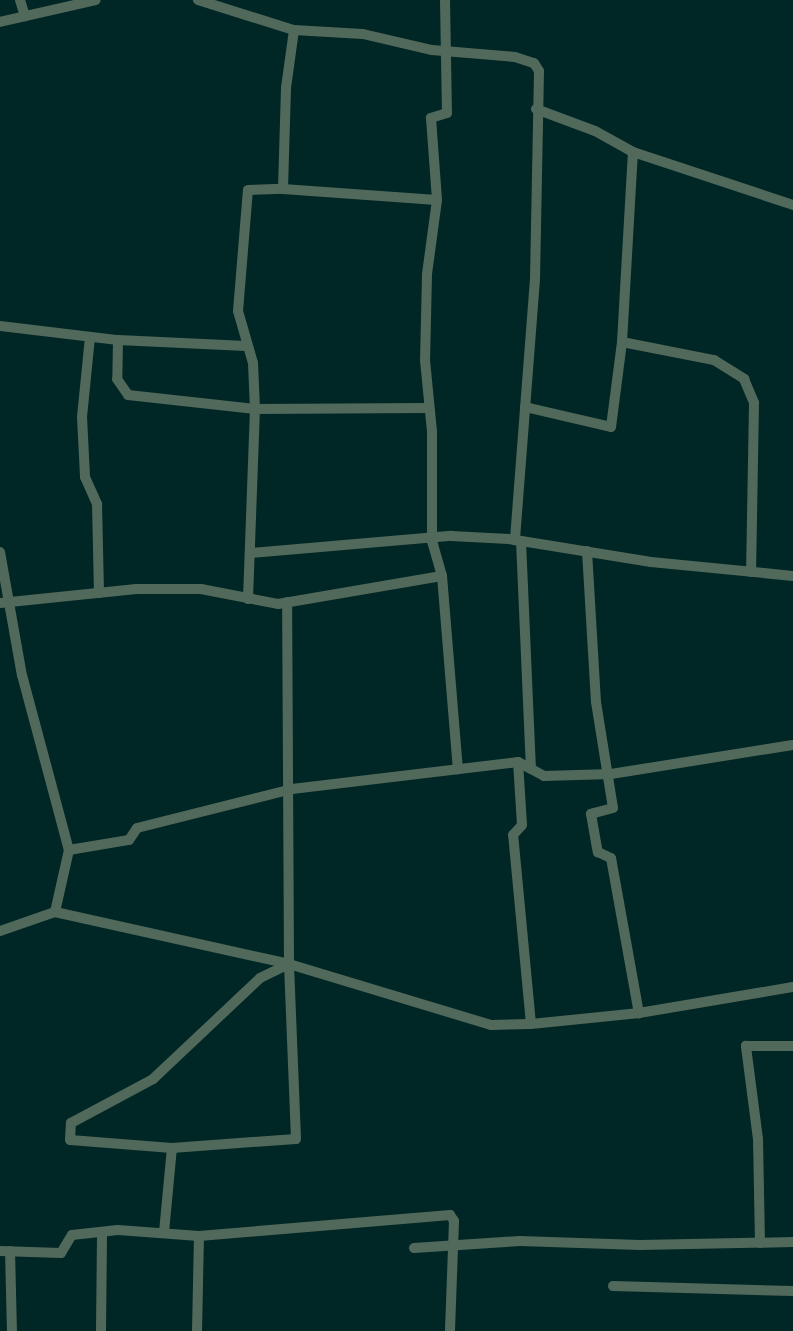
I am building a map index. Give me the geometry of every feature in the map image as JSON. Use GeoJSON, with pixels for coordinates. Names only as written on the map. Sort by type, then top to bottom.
{"type":"FeatureCollection","features":[{"type":"Feature","properties":{"kind":"street"},"geometry":{"type":"LineString","coordinates":[[20,0],[25,16]]}},
{"type":"Feature","properties":{"kind":"street"},"geometry":{"type":"LineString","coordinates":[[0,22],[96,0]]}},
{"type":"Feature","properties":{"kind":"street"},"geometry":{"type":"LineString","coordinates":[[198,0],[294,30],[363,34],[449,52],[534,63],[539,71],[536,109],[542,133],[518,540],[531,769]]}},
{"type":"Feature","properties":{"kind":"street"},"geometry":{"type":"LineString","coordinates":[[445,0],[449,52],[447,113],[431,118],[437,200],[427,274],[427,408],[432,541],[442,576],[458,769]]}},
{"type":"Feature","properties":{"kind":"street"},"geometry":{"type":"LineString","coordinates":[[283,189],[286,88],[294,30]]}},
{"type":"Feature","properties":{"kind":"street"},"geometry":{"type":"LineString","coordinates":[[536,109],[595,131],[633,152],[793,205]]}},
{"type":"Feature","properties":{"kind":"street"},"geometry":{"type":"LineString","coordinates":[[525,407],[611,427],[622,342],[633,152]]}},
{"type":"Feature","properties":{"kind":"street"},"geometry":{"type":"LineString","coordinates":[[248,599],[255,409],[253,363],[238,311],[248,190],[283,189],[437,200]]}},
{"type":"Feature","properties":{"kind":"street"},"geometry":{"type":"LineString","coordinates":[[0,326],[118,340],[246,346]]}},
{"type":"Feature","properties":{"kind":"street"},"geometry":{"type":"LineString","coordinates":[[90,337],[82,417],[85,477],[97,504],[99,593]]}},
{"type":"Feature","properties":{"kind":"street"},"geometry":{"type":"LineString","coordinates":[[118,340],[117,379],[128,395],[255,409],[427,408]]}},
{"type":"Feature","properties":{"kind":"street"},"geometry":{"type":"LineString","coordinates":[[622,342],[699,356],[733,369],[744,379],[754,403],[751,572]]}},
{"type":"Feature","properties":{"kind":"street"},"geometry":{"type":"LineString","coordinates":[[251,553],[432,541],[451,536],[518,540],[793,576]]}},
{"type":"Feature","properties":{"kind":"street"},"geometry":{"type":"LineString","coordinates":[[587,551],[596,702],[611,774],[613,808],[591,814],[598,852],[611,858],[639,1013]]}},
{"type":"Feature","properties":{"kind":"street"},"geometry":{"type":"LineString","coordinates":[[0,552],[3,603],[69,850],[55,912]]}},
{"type":"Feature","properties":{"kind":"street"},"geometry":{"type":"LineString","coordinates":[[3,603],[99,593],[201,589],[248,599],[287,602],[442,576]]}},
{"type":"Feature","properties":{"kind":"street"},"geometry":{"type":"LineString","coordinates":[[287,602],[292,789],[289,964],[296,1139],[172,1148],[70,1140],[71,1123],[153,1079],[260,978],[289,964]]}},
{"type":"Feature","properties":{"kind":"street"},"geometry":{"type":"LineString","coordinates":[[69,850],[129,840],[137,828],[292,789],[518,762],[544,776],[611,774],[793,745]]}},
{"type":"Feature","properties":{"kind":"street"},"geometry":{"type":"LineString","coordinates":[[518,762],[522,825],[513,835],[531,1024]]}},
{"type":"Feature","properties":{"kind":"street"},"geometry":{"type":"LineString","coordinates":[[0,931],[55,912],[289,964],[491,1025],[639,1013],[793,987]]}},
{"type":"Feature","properties":{"kind":"street"},"geometry":{"type":"LineString","coordinates":[[760,1243],[758,1139],[746,1046],[793,1046]]}},
{"type":"Feature","properties":{"kind":"street"},"geometry":{"type":"LineString","coordinates":[[164,1232],[172,1148]]}},
{"type":"Feature","properties":{"kind":"street"},"geometry":{"type":"LineString","coordinates":[[12,1331],[5,1251],[61,1253],[72,1235],[164,1232],[199,1236],[450,1215],[453,1245],[450,1331]]}},
{"type":"Feature","properties":{"kind":"street"},"geometry":{"type":"LineString","coordinates":[[101,1331],[102,1234]]}},
{"type":"Feature","properties":{"kind":"street"},"geometry":{"type":"LineString","coordinates":[[197,1331],[199,1236]]}},
{"type":"Feature","properties":{"kind":"street"},"geometry":{"type":"LineString","coordinates":[[414,1248],[520,1241],[793,1242]]}},
{"type":"Feature","properties":{"kind":"street"},"geometry":{"type":"LineString","coordinates":[[613,1286],[793,1291]]}}]}
